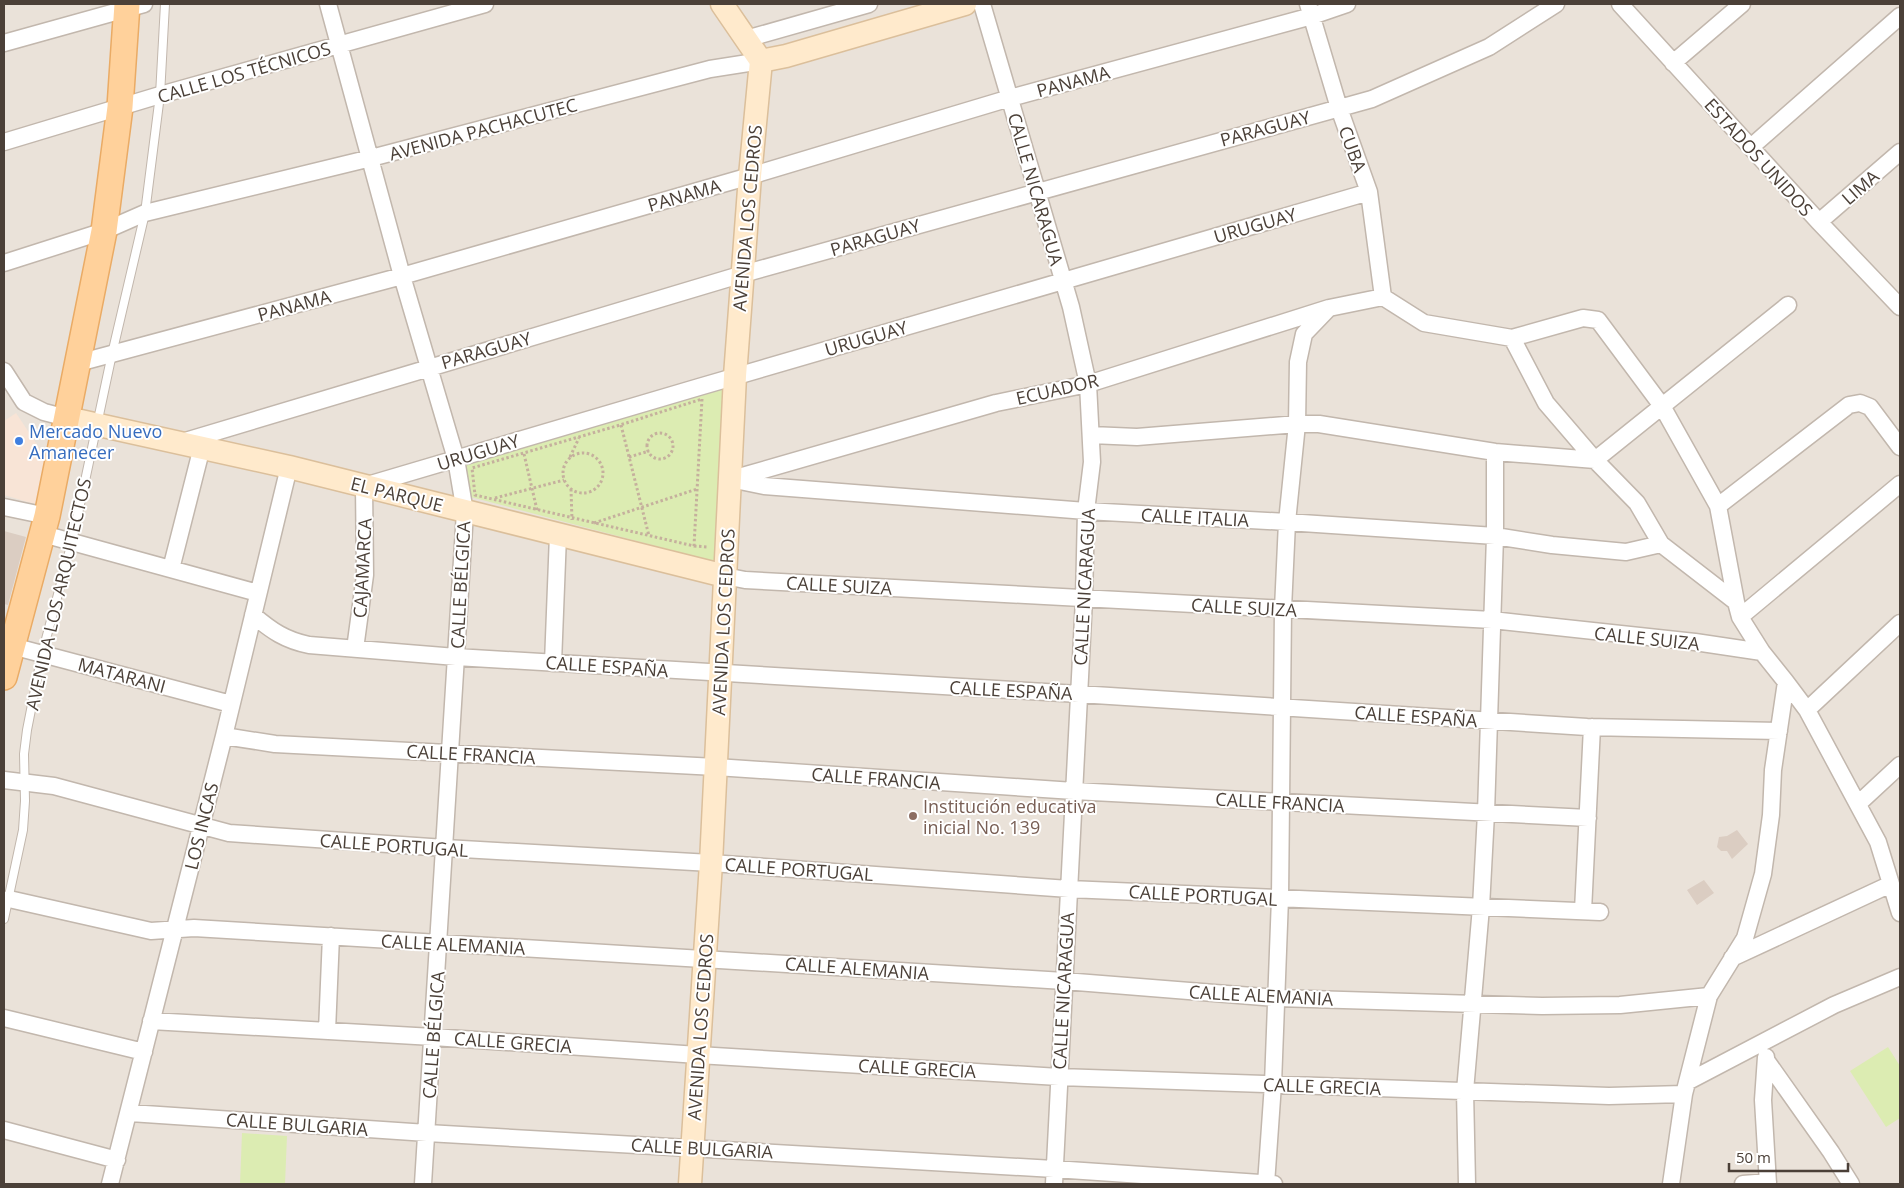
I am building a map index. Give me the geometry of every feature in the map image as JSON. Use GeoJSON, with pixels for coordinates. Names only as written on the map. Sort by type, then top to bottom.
{"type":"FeatureCollection","features":[{"type":"Feature","properties":{"kind":"main road"},"geometry":{"type":"LineString","coordinates":[[722,4],[761,61]]}},
{"type":"Feature","properties":{"kind":"main road","name":"AVENIDA PACHACUTEC"},"geometry":{"type":"LineString","coordinates":[[761,61],[786,56],[965,4]]}},
{"type":"Feature","properties":{"kind":"main road","name":"AVENIDA LOS ARQUITECTOS"},"geometry":{"type":"LineString","coordinates":[[4,677],[45,525],[104,231],[133,5]]}},
{"type":"Feature","properties":{"kind":"main road","name":"AVENIDA LOS CEDROS"},"geometry":{"type":"LineString","coordinates":[[690,1184],[711,863],[735,376],[750,176],[761,61]]}},
{"type":"Feature","properties":{"kind":"main road","name":"EL PARQUE"},"geometry":{"type":"LineString","coordinates":[[68,418],[290,467],[465,512],[567,530],[725,576]]}},
{"type":"Feature","properties":{"kind":"street","name":"CALLE BÉLGICA"},"geometry":{"type":"LineString","coordinates":[[328,4],[341,44],[402,276],[456,459],[465,512],[424,1184]]}},
{"type":"Feature","properties":{"kind":"street","name":"CALLE LOS TÉCNICOS"},"geometry":{"type":"LineString","coordinates":[[4,142],[160,95],[485,4]]}},
{"type":"Feature","properties":{"kind":"street"},"geometry":{"type":"LineString","coordinates":[[746,39],[869,4]]}},
{"type":"Feature","properties":{"kind":"street","name":"CALLE NICARAGUA"},"geometry":{"type":"LineString","coordinates":[[982,4],[1071,307],[1088,384],[1092,462],[1086,511],[1084,598],[1054,1177]]}},
{"type":"Feature","properties":{"kind":"street","name":"PANAMA"},"geometry":{"type":"LineString","coordinates":[[78,363],[402,276],[750,176],[1310,10],[1347,4]]}},
{"type":"Feature","properties":{"kind":"street","name":"PARAGUAY"},"geometry":{"type":"LineString","coordinates":[[192,444],[430,367],[742,274],[1372,99],[1489,47],[1556,4]]}},
{"type":"Feature","properties":{"kind":"street","name":"ESTADOS UNIDOS"},"geometry":{"type":"LineString","coordinates":[[1620,4],[1900,308]]}},
{"type":"Feature","properties":{"kind":"street"},"geometry":{"type":"LineString","coordinates":[[1673,63],[1742,4]]}},
{"type":"Feature","properties":{"kind":"street"},"geometry":{"type":"LineString","coordinates":[[4,43],[133,5]]}},
{"type":"Feature","properties":{"kind":"street","name":"CUBA"},"geometry":{"type":"LineString","coordinates":[[1310,10],[1339,108],[1369,192],[1383,296]]}},
{"type":"Feature","properties":{"kind":"street"},"geometry":{"type":"LineString","coordinates":[[1751,147],[1900,16]]}},
{"type":"Feature","properties":{"kind":"street","name":"AVENIDA PACHACUTEC"},"geometry":{"type":"LineString","coordinates":[[4,263],[104,231],[145,213],[372,158],[710,69],[761,61]]}},
{"type":"Feature","properties":{"kind":"street","name":"LIMA"},"geometry":{"type":"LineString","coordinates":[[1819,222],[1900,152]]}},
{"type":"Feature","properties":{"kind":"street","name":"URUGUAY"},"geometry":{"type":"LineString","coordinates":[[364,486],[1369,192]]}},
{"type":"Feature","properties":{"kind":"street"},"geometry":{"type":"LineString","coordinates":[[1383,296],[1424,323],[1512,338],[1583,318],[1598,320],[1662,406],[1718,506],[1738,610],[1762,652],[1807,710],[1858,804],[1878,842],[1900,912]]}},
{"type":"Feature","properties":{"kind":"street","name":"ECUADOR"},"geometry":{"type":"LineString","coordinates":[[730,479],[996,403],[1088,384],[1328,308],[1383,296]]}},
{"type":"Feature","properties":{"kind":"street"},"geometry":{"type":"LineString","coordinates":[[1091,435],[1137,437],[1297,424],[1319,424],[1495,452],[1595,460],[1788,305]]}},
{"type":"Feature","properties":{"kind":"street"},"geometry":{"type":"LineString","coordinates":[[1266,1184],[1274,1084],[1280,898],[1283,609],[1288,522],[1297,424],[1298,362],[1304,334],[1328,308]]}},
{"type":"Feature","properties":{"kind":"street"},"geometry":{"type":"LineString","coordinates":[[1512,338],[1546,403],[1595,460],[1637,503],[1661,544],[1738,610]]}},
{"type":"Feature","properties":{"kind":"street"},"geometry":{"type":"LineString","coordinates":[[4,371],[24,402],[44,412],[68,418]]}},
{"type":"Feature","properties":{"kind":"street"},"geometry":{"type":"LineString","coordinates":[[1718,506],[1849,405],[1860,403],[1870,408],[1900,447]]}},
{"type":"Feature","properties":{"kind":"street"},"geometry":{"type":"LineString","coordinates":[[171,569],[192,444]]}},
{"type":"Feature","properties":{"kind":"street"},"geometry":{"type":"LineString","coordinates":[[1467,1184],[1465,1091],[1481,907],[1486,813],[1496,536],[1495,452]]}},
{"type":"Feature","properties":{"kind":"street","name":"LOS INCAS"},"geometry":{"type":"LineString","coordinates":[[110,1184],[130,1112],[151,1021],[290,467]]}},
{"type":"Feature","properties":{"kind":"street","name":"CALLE ITALIA"},"geometry":{"type":"LineString","coordinates":[[730,479],[764,486],[1086,511],[1496,536],[1552,545],[1626,552],[1661,544]]}},
{"type":"Feature","properties":{"kind":"street"},"geometry":{"type":"LineString","coordinates":[[1738,610],[1900,484]]}},
{"type":"Feature","properties":{"kind":"street","name":"CAJAMARCA"},"geometry":{"type":"LineString","coordinates":[[355,649],[365,575],[364,486]]}},
{"type":"Feature","properties":{"kind":"street"},"geometry":{"type":"LineString","coordinates":[[4,507],[45,525],[72,542],[258,593]]}},
{"type":"Feature","properties":{"kind":"street"},"geometry":{"type":"LineString","coordinates":[[553,663],[567,530]]}},
{"type":"Feature","properties":{"kind":"street","name":"CALLE SUIZA"},"geometry":{"type":"LineString","coordinates":[[725,576],[745,580],[1492,620],[1695,642],[1762,652]]}},
{"type":"Feature","properties":{"kind":"street","name":"CALLE ESPAÑA"},"geometry":{"type":"LineString","coordinates":[[253,615],[275,633],[293,642],[309,646],[1592,728],[1779,731]]}},
{"type":"Feature","properties":{"kind":"street"},"geometry":{"type":"LineString","coordinates":[[1807,710],[1900,623]]}},
{"type":"Feature","properties":{"kind":"street","name":"MATARANI"},"geometry":{"type":"LineString","coordinates":[[12,646],[231,704]]}},
{"type":"Feature","properties":{"kind":"street"},"geometry":{"type":"LineString","coordinates":[[1671,1184],[1685,1088],[1709,996],[1745,938],[1763,874],[1771,815],[1773,770],[1786,682]]}},
{"type":"Feature","properties":{"kind":"street"},"geometry":{"type":"LineString","coordinates":[[1583,911],[1592,728]]}},
{"type":"Feature","properties":{"kind":"street","name":"CALLE FRANCIA"},"geometry":{"type":"LineString","coordinates":[[224,736],[275,744],[716,767],[1074,792],[1588,818]]}},
{"type":"Feature","properties":{"kind":"street"},"geometry":{"type":"LineString","coordinates":[[1858,804],[1900,765]]}},
{"type":"Feature","properties":{"kind":"street","name":"CALLE PORTUGAL"},"geometry":{"type":"LineString","coordinates":[[4,780],[54,786],[229,833],[445,848],[711,863],[1069,889],[1600,912]]}},
{"type":"Feature","properties":{"kind":"street"},"geometry":{"type":"LineString","coordinates":[[1732,958],[1891,884]]}},
{"type":"Feature","properties":{"kind":"street","name":"CALLE ALEMANIA"},"geometry":{"type":"LineString","coordinates":[[9,899],[150,932],[194,928],[331,936],[1064,981],[1277,998],[1542,1006],[1620,1005],[1709,996]]}},
{"type":"Feature","properties":{"kind":"street"},"geometry":{"type":"LineString","coordinates":[[327,1031],[331,936]]}},
{"type":"Feature","properties":{"kind":"street"},"geometry":{"type":"LineString","coordinates":[[1685,1088],[1768,1040],[1834,1005],[1900,977]]}},
{"type":"Feature","properties":{"kind":"street"},"geometry":{"type":"LineString","coordinates":[[4,1018],[144,1052]]}},
{"type":"Feature","properties":{"kind":"street","name":"CALLE GRECIA"},"geometry":{"type":"LineString","coordinates":[[151,1021],[1059,1077],[1609,1096],[1685,1088]]}},
{"type":"Feature","properties":{"kind":"street"},"geometry":{"type":"LineString","coordinates":[[1743,1184],[1768,1183],[1763,1100],[1768,1040]]}},
{"type":"Feature","properties":{"kind":"street"},"geometry":{"type":"LineString","coordinates":[[1766,1060],[1831,1152],[1851,1184]]}},
{"type":"Feature","properties":{"kind":"street","name":"CALLE BULGARIA"},"geometry":{"type":"LineString","coordinates":[[130,1112],[427,1133],[692,1148],[1054,1177],[1274,1184]]}},
{"type":"Feature","properties":{"kind":"street"},"geometry":{"type":"LineString","coordinates":[[4,1130],[117,1160]]}},
{"type":"Feature","properties":{"kind":"lane","name":"AVENIDA LOS ARQUITECTOS"},"geometry":{"type":"LineString","coordinates":[[4,920],[23,830],[24,754],[42,654],[72,542],[112,354],[145,213],[160,95],[164,4]]}},
{"type":"Feature","properties":{"kind":"path"},"geometry":{"type":"LineString","coordinates":[[593,523],[694,546],[702,399],[472,468],[475,495],[537,510],[567,530],[697,489]]}},
{"type":"Feature","properties":{"kind":"path"},"geometry":{"type":"LineString","coordinates":[[620,425],[649,536]]}},
{"type":"Feature","properties":{"kind":"path"},"geometry":{"type":"LineString","coordinates":[[664,434],[672,440],[673,450],[666,458],[656,458],[648,451],[648,442],[654,435],[664,434]]}},
{"type":"Feature","properties":{"kind":"path"},"geometry":{"type":"LineString","coordinates":[[629,457],[648,451]]}},
{"type":"Feature","properties":{"kind":"path"},"geometry":{"type":"LineString","coordinates":[[523,453],[537,510]]}},
{"type":"Feature","properties":{"kind":"path"},"geometry":{"type":"LineString","coordinates":[[576,454],[591,454],[602,465],[603,472],[598,486],[585,493],[571,488],[564,480],[564,468],[570,458],[576,454]]}},
{"type":"Feature","properties":{"kind":"path"},"geometry":{"type":"LineString","coordinates":[[492,499],[564,480]]}},
{"type":"Feature","properties":{"kind":"path"},"geometry":{"type":"LineString","coordinates":[[567,530],[571,488]]}},
{"type":"Feature","properties":{"kind":"shaded area"},"geometry":{"type":"Polygon","coordinates":[[[4,4],[1900,4],[1900,1184],[4,1184],[4,4]]]}},
{"type":"Feature","properties":{"kind":"shaded area","name":"Mercado Nuevo Amanecer"},"geometry":{"type":"Polygon","coordinates":[[[16,413],[48,461],[38,505],[4,495],[4,421],[16,413]]]}},
{"type":"Feature","properties":{"kind":"green space"},"geometry":{"type":"Polygon","coordinates":[[[728,385],[716,562],[471,497],[465,460],[728,385]]]}},
{"type":"Feature","properties":{"kind":"green space"},"geometry":{"type":"Polygon","coordinates":[[[1888,1047],[1900,1066],[1900,1118],[1886,1127],[1850,1071],[1888,1047]]]}},
{"type":"Feature","properties":{"kind":"green space"},"geometry":{"type":"Polygon","coordinates":[[[242,1133],[287,1136],[285,1184],[240,1184],[242,1133]]]}},
{"type":"Feature","properties":{"kind":"building"},"geometry":{"type":"Polygon","coordinates":[[[4,531],[26,537],[8,605],[4,604],[4,531]]]}},
{"type":"Feature","properties":{"kind":"building"},"geometry":{"type":"Polygon","coordinates":[[[1737,830],[1748,844],[1732,859],[1727,851],[1721,851],[1717,847],[1719,837],[1727,836],[1737,830]]]}},
{"type":"Feature","properties":{"kind":"building"},"geometry":{"type":"Polygon","coordinates":[[[1704,880],[1714,893],[1697,905],[1687,890],[1704,880]]]}},
{"type":"Feature","properties":{"kind":"place","name":"Mercado Nuevo Amanecer"},"geometry":{"type":"Point","coordinates":[19,441]}},
{"type":"Feature","properties":{"kind":"place","name":"Institución educativa inicial No. 139"},"geometry":{"type":"Point","coordinates":[913,816]}}]}
